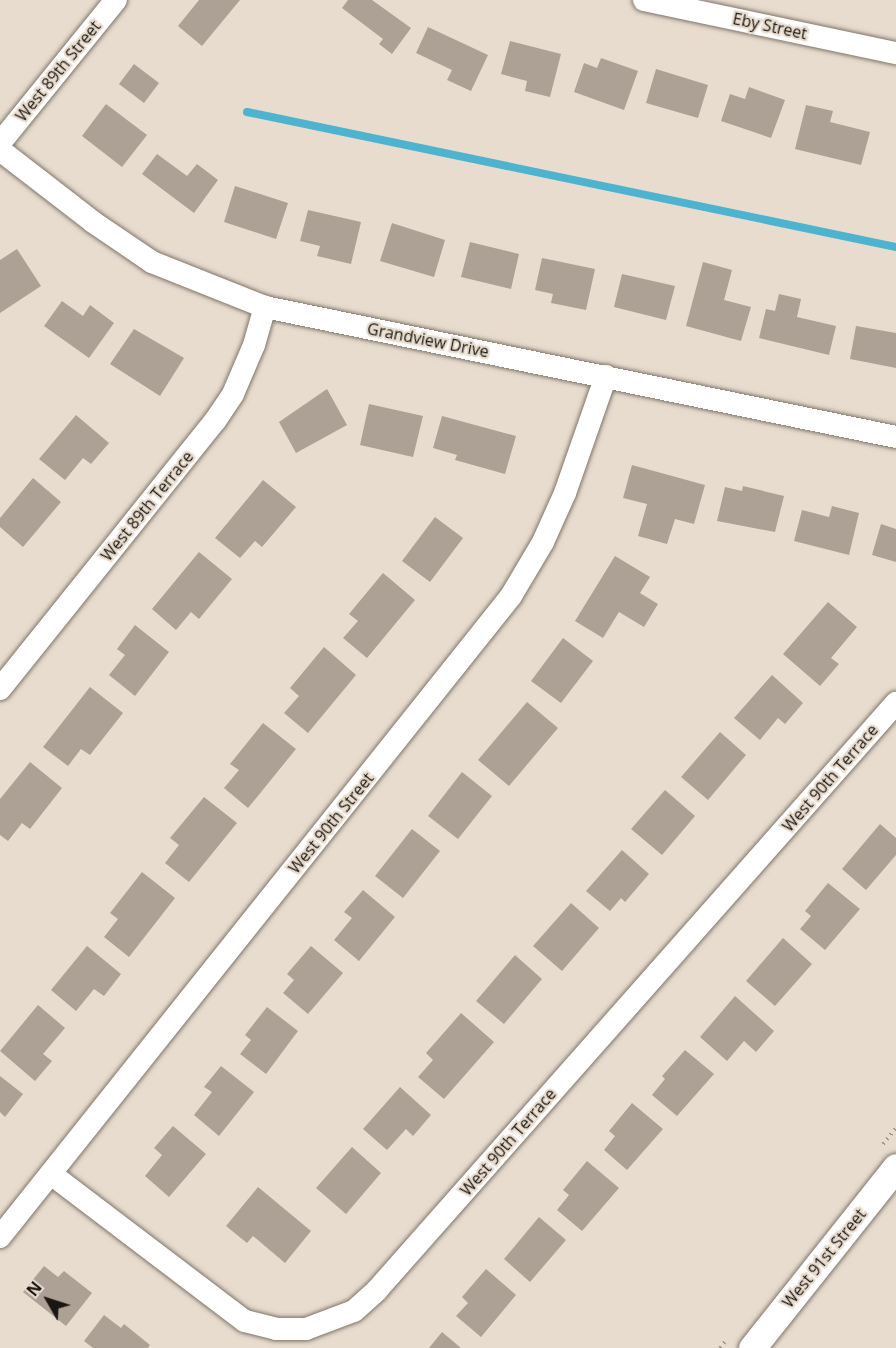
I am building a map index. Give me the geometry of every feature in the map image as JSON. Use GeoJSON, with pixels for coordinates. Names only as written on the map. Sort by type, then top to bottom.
{"type":"FeatureCollection","features":[{"type":"Feature","properties":{"kind":"street","name":"West 89th Street"},"geometry":{"type":"LineString","coordinates":[[0,143],[116,0]]}},
{"type":"Feature","properties":{"kind":"street","name":"Eby Street"},"geometry":{"type":"LineString","coordinates":[[649,1],[896,52]]}},
{"type":"Feature","properties":{"kind":"street","name":"Grandview Drive"},"geometry":{"type":"LineString","coordinates":[[0,150],[93,222],[152,262],[265,307],[896,437]]}},
{"type":"Feature","properties":{"kind":"street","name":"West 89th Terrace"},"geometry":{"type":"LineString","coordinates":[[0,689],[215,421],[233,394],[254,345],[265,307]]}},
{"type":"Feature","properties":{"kind":"street","name":"West 90th Street"},"geometry":{"type":"LineString","coordinates":[[0,1237],[511,596],[543,542],[565,493],[606,376]]}},
{"type":"Feature","properties":{"kind":"street","name":"West 90th Terrace"},"geometry":{"type":"LineString","coordinates":[[51,1174],[245,1320],[276,1329],[306,1329],[354,1311],[385,1281],[896,704]]}},
{"type":"Feature","properties":{"kind":"street","name":"West 91st Street"},"geometry":{"type":"LineString","coordinates":[[752,1348],[896,1167]]}},
{"type":"Feature","properties":{"kind":"building"},"geometry":{"type":"Polygon","coordinates":[[[199,0],[240,0],[202,46],[178,26],[199,0]]]}},
{"type":"Feature","properties":{"kind":"building"},"geometry":{"type":"Polygon","coordinates":[[[348,0],[372,0],[411,28],[392,54],[379,44],[383,39],[342,8],[348,0]]]}},
{"type":"Feature","properties":{"kind":"building"},"geometry":{"type":"Polygon","coordinates":[[[428,27],[488,55],[471,91],[447,80],[452,70],[416,53],[428,27]]]}},
{"type":"Feature","properties":{"kind":"building"},"geometry":{"type":"Polygon","coordinates":[[[510,41],[561,54],[550,97],[525,91],[527,81],[501,74],[510,41]]]}},
{"type":"Feature","properties":{"kind":"building"},"geometry":{"type":"Polygon","coordinates":[[[601,58],[638,71],[624,110],[574,92],[584,63],[597,68],[601,58]]]}},
{"type":"Feature","properties":{"kind":"building"},"geometry":{"type":"Polygon","coordinates":[[[134,64],[159,83],[144,103],[119,84],[134,64]]]}},
{"type":"Feature","properties":{"kind":"building"},"geometry":{"type":"Polygon","coordinates":[[[656,69],[708,85],[698,118],[646,103],[656,69]]]}},
{"type":"Feature","properties":{"kind":"building"},"geometry":{"type":"Polygon","coordinates":[[[749,87],[785,100],[771,138],[721,121],[730,94],[745,99],[749,87]]]}},
{"type":"Feature","properties":{"kind":"building"},"geometry":{"type":"Polygon","coordinates":[[[106,104],[147,135],[122,167],[82,136],[106,104]]]}},
{"type":"Feature","properties":{"kind":"building"},"geometry":{"type":"Polygon","coordinates":[[[806,105],[833,111],[830,122],[870,132],[861,165],[795,149],[806,105]]]}},
{"type":"Feature","properties":{"kind":"building"},"geometry":{"type":"Polygon","coordinates":[[[157,154],[187,176],[197,164],[218,180],[194,213],[142,174],[157,154]]]}},
{"type":"Feature","properties":{"kind":"building"},"geometry":{"type":"Polygon","coordinates":[[[235,186],[288,203],[276,239],[224,222],[235,186]]]}},
{"type":"Feature","properties":{"kind":"building"},"geometry":{"type":"Polygon","coordinates":[[[308,210],[361,222],[351,264],[317,256],[320,246],[300,241],[308,210]]]}},
{"type":"Feature","properties":{"kind":"building"},"geometry":{"type":"Polygon","coordinates":[[[392,223],[445,240],[434,277],[380,261],[392,223]]]}},
{"type":"Feature","properties":{"kind":"building"},"geometry":{"type":"Polygon","coordinates":[[[470,242],[519,254],[511,289],[461,277],[470,242]]]}},
{"type":"Feature","properties":{"kind":"building"},"geometry":{"type":"Polygon","coordinates":[[[17,249],[41,286],[0,313],[0,260],[17,249]]]}},
{"type":"Feature","properties":{"kind":"building"},"geometry":{"type":"Polygon","coordinates":[[[542,258],[595,269],[586,310],[551,303],[553,294],[535,290],[542,258]]]}},
{"type":"Feature","properties":{"kind":"building"},"geometry":{"type":"Polygon","coordinates":[[[703,262],[732,270],[724,300],[751,307],[741,341],[686,326],[703,262]]]}},
{"type":"Feature","properties":{"kind":"building"},"geometry":{"type":"Polygon","coordinates":[[[622,274],[675,286],[666,320],[614,307],[622,274]]]}},
{"type":"Feature","properties":{"kind":"building"},"geometry":{"type":"Polygon","coordinates":[[[779,294],[801,299],[797,317],[836,326],[829,355],[759,338],[766,309],[775,311],[779,294]]]}},
{"type":"Feature","properties":{"kind":"building"},"geometry":{"type":"Polygon","coordinates":[[[62,301],[83,316],[90,305],[114,323],[89,358],[44,326],[62,301]]]}},
{"type":"Feature","properties":{"kind":"building"},"geometry":{"type":"Polygon","coordinates":[[[856,326],[896,333],[896,368],[850,359],[856,326]]]}},
{"type":"Feature","properties":{"kind":"building"},"geometry":{"type":"Polygon","coordinates":[[[134,329],[184,358],[160,396],[110,364],[134,329]]]}},
{"type":"Feature","properties":{"kind":"building"},"geometry":{"type":"Polygon","coordinates":[[[327,389],[347,425],[296,453],[279,422],[327,389]]]}},
{"type":"Feature","properties":{"kind":"building"},"geometry":{"type":"Polygon","coordinates":[[[369,404],[423,416],[413,457],[360,445],[369,404]]]}},
{"type":"Feature","properties":{"kind":"building"},"geometry":{"type":"Polygon","coordinates":[[[76,415],[109,443],[91,464],[83,458],[65,480],[39,459],[76,415]]]}},
{"type":"Feature","properties":{"kind":"building"},"geometry":{"type":"Polygon","coordinates":[[[442,416],[516,436],[505,474],[455,460],[457,455],[433,448],[442,416]]]}},
{"type":"Feature","properties":{"kind":"building"},"geometry":{"type":"Polygon","coordinates":[[[632,465],[705,485],[694,524],[675,519],[667,544],[638,536],[647,504],[623,498],[632,465]]]}},
{"type":"Feature","properties":{"kind":"building"},"geometry":{"type":"Polygon","coordinates":[[[33,478],[61,502],[23,547],[0,527],[0,518],[33,478]]]}},
{"type":"Feature","properties":{"kind":"building"},"geometry":{"type":"Polygon","coordinates":[[[263,480],[296,507],[262,547],[255,541],[240,558],[215,538],[263,480]]]}},
{"type":"Feature","properties":{"kind":"building"},"geometry":{"type":"Polygon","coordinates":[[[743,486],[784,496],[775,532],[717,521],[725,487],[742,491],[743,486]]]}},
{"type":"Feature","properties":{"kind":"building"},"geometry":{"type":"Polygon","coordinates":[[[832,506],[859,513],[849,555],[794,541],[802,510],[829,517],[832,506]]]}},
{"type":"Feature","properties":{"kind":"building"},"geometry":{"type":"Polygon","coordinates":[[[435,517],[463,538],[430,582],[402,561],[435,517]]]}},
{"type":"Feature","properties":{"kind":"building"},"geometry":{"type":"Polygon","coordinates":[[[881,524],[896,529],[896,562],[872,555],[881,524]]]}},
{"type":"Feature","properties":{"kind":"building"},"geometry":{"type":"Polygon","coordinates":[[[199,552],[232,579],[199,619],[191,612],[176,630],[152,609],[199,552]]]}},
{"type":"Feature","properties":{"kind":"building"},"geometry":{"type":"Polygon","coordinates":[[[615,556],[650,577],[640,593],[658,604],[644,627],[619,612],[603,638],[575,621],[615,556]]]}},
{"type":"Feature","properties":{"kind":"building"},"geometry":{"type":"Polygon","coordinates":[[[383,573],[415,600],[367,658],[343,638],[358,621],[349,614],[383,573]]]}},
{"type":"Feature","properties":{"kind":"building"},"geometry":{"type":"Polygon","coordinates":[[[828,602],[857,627],[831,658],[839,664],[820,686],[783,654],[828,602]]]}},
{"type":"Feature","properties":{"kind":"building"},"geometry":{"type":"Polygon","coordinates":[[[135,625],[169,652],[135,696],[109,675],[125,655],[117,649],[135,625]]]}},
{"type":"Feature","properties":{"kind":"building"},"geometry":{"type":"Polygon","coordinates":[[[563,638],[593,661],[561,703],[531,681],[563,638]]]}},
{"type":"Feature","properties":{"kind":"building"},"geometry":{"type":"Polygon","coordinates":[[[324,647],[356,675],[308,733],[284,713],[299,696],[290,688],[324,647]]]}},
{"type":"Feature","properties":{"kind":"building"},"geometry":{"type":"Polygon","coordinates":[[[772,675],[803,703],[785,724],[778,718],[760,740],[734,718],[772,675]]]}},
{"type":"Feature","properties":{"kind":"building"},"geometry":{"type":"Polygon","coordinates":[[[90,687],[123,713],[90,755],[81,749],[68,766],[43,747],[90,687]]]}},
{"type":"Feature","properties":{"kind":"building"},"geometry":{"type":"Polygon","coordinates":[[[527,702],[558,728],[509,786],[478,760],[527,702]]]}},
{"type":"Feature","properties":{"kind":"building"},"geometry":{"type":"Polygon","coordinates":[[[263,723],[296,749],[248,808],[224,788],[239,770],[230,764],[263,723]]]}},
{"type":"Feature","properties":{"kind":"building"},"geometry":{"type":"Polygon","coordinates":[[[720,732],[746,755],[708,800],[681,777],[720,732]]]}},
{"type":"Feature","properties":{"kind":"building"},"geometry":{"type":"Polygon","coordinates":[[[30,762],[62,788],[30,829],[22,823],[8,841],[0,835],[0,799],[30,762]]]}},
{"type":"Feature","properties":{"kind":"building"},"geometry":{"type":"Polygon","coordinates":[[[462,772],[492,796],[458,839],[428,816],[462,772]]]}},
{"type":"Feature","properties":{"kind":"building"},"geometry":{"type":"Polygon","coordinates":[[[665,790],[695,816],[662,855],[631,829],[665,790]]]}},
{"type":"Feature","properties":{"kind":"building"},"geometry":{"type":"Polygon","coordinates":[[[204,797],[237,823],[189,882],[165,863],[179,845],[170,838],[204,797]]]}},
{"type":"Feature","properties":{"kind":"building"},"geometry":{"type":"Polygon","coordinates":[[[880,824],[896,838],[896,855],[866,890],[842,869],[880,824]]]}},
{"type":"Feature","properties":{"kind":"building"},"geometry":{"type":"Polygon","coordinates":[[[412,829],[440,851],[403,898],[375,876],[412,829]]]}},
{"type":"Feature","properties":{"kind":"building"},"geometry":{"type":"Polygon","coordinates":[[[622,850],[649,874],[625,902],[621,898],[610,911],[586,891],[622,850]]]}},
{"type":"Feature","properties":{"kind":"building"},"geometry":{"type":"Polygon","coordinates":[[[142,872],[175,898],[129,957],[104,937],[118,919],[110,913],[142,872]]]}},
{"type":"Feature","properties":{"kind":"building"},"geometry":{"type":"Polygon","coordinates":[[[828,883],[860,909],[825,950],[800,929],[811,916],[805,911],[828,883]]]}},
{"type":"Feature","properties":{"kind":"building"},"geometry":{"type":"Polygon","coordinates":[[[363,890],[395,917],[359,961],[334,940],[352,918],[344,912],[363,890]]]}},
{"type":"Feature","properties":{"kind":"building"},"geometry":{"type":"Polygon","coordinates":[[[571,903],[599,928],[562,971],[533,946],[571,903]]]}},
{"type":"Feature","properties":{"kind":"building"},"geometry":{"type":"Polygon","coordinates":[[[783,938],[812,964],[775,1006],[746,981],[783,938]]]}},
{"type":"Feature","properties":{"kind":"building"},"geometry":{"type":"Polygon","coordinates":[[[87,946],[121,974],[104,996],[94,989],[76,1011],[51,990],[87,946]]]}},
{"type":"Feature","properties":{"kind":"building"},"geometry":{"type":"Polygon","coordinates":[[[311,946],[343,973],[308,1014],[283,993],[294,980],[287,974],[311,946]]]}},
{"type":"Feature","properties":{"kind":"building"},"geometry":{"type":"Polygon","coordinates":[[[515,955],[542,979],[504,1024],[476,1001],[515,955]]]}},
{"type":"Feature","properties":{"kind":"building"},"geometry":{"type":"Polygon","coordinates":[[[735,996],[774,1031],[756,1052],[744,1041],[727,1061],[700,1037],[735,996]]]}},
{"type":"Feature","properties":{"kind":"building"},"geometry":{"type":"Polygon","coordinates":[[[38,1005],[65,1028],[43,1054],[52,1061],[35,1081],[0,1051],[38,1005]]]}},
{"type":"Feature","properties":{"kind":"building"},"geometry":{"type":"Polygon","coordinates":[[[267,1007],[298,1031],[266,1074],[240,1054],[251,1040],[245,1035],[267,1007]]]}},
{"type":"Feature","properties":{"kind":"building"},"geometry":{"type":"Polygon","coordinates":[[[461,1013],[494,1042],[444,1099],[418,1077],[433,1060],[426,1053],[461,1013]]]}},
{"type":"Feature","properties":{"kind":"building"},"geometry":{"type":"Polygon","coordinates":[[[685,1050],[714,1074],[677,1116],[652,1095],[665,1079],[662,1076],[685,1050]]]}},
{"type":"Feature","properties":{"kind":"building"},"geometry":{"type":"Polygon","coordinates":[[[221,1066],[254,1092],[219,1136],[194,1115],[212,1092],[204,1087],[221,1066]]]}},
{"type":"Feature","properties":{"kind":"building"},"geometry":{"type":"Polygon","coordinates":[[[0,1076],[23,1094],[5,1117],[0,1112],[0,1076]]]}},
{"type":"Feature","properties":{"kind":"building"},"geometry":{"type":"Polygon","coordinates":[[[400,1087],[431,1115],[413,1136],[406,1129],[387,1150],[363,1129],[400,1087]]]}},
{"type":"Feature","properties":{"kind":"building"},"geometry":{"type":"Polygon","coordinates":[[[632,1103],[663,1129],[627,1170],[604,1150],[615,1136],[609,1131],[632,1103]]]}},
{"type":"Feature","properties":{"kind":"building"},"geometry":{"type":"Polygon","coordinates":[[[173,1126],[206,1154],[169,1197],[145,1176],[162,1155],[154,1148],[173,1126]]]}},
{"type":"Feature","properties":{"kind":"building"},"geometry":{"type":"Polygon","coordinates":[[[352,1147],[381,1173],[346,1214],[316,1188],[352,1147]]]}},
{"type":"Feature","properties":{"kind":"building"},"geometry":{"type":"Polygon","coordinates":[[[587,1161],[619,1188],[582,1231],[557,1210],[569,1195],[563,1190],[587,1161]]]}},
{"type":"Feature","properties":{"kind":"building"},"geometry":{"type":"Polygon","coordinates":[[[258,1187],[311,1231],[285,1263],[253,1236],[247,1243],[226,1226],[258,1187]]]}},
{"type":"Feature","properties":{"kind":"building"},"geometry":{"type":"Polygon","coordinates":[[[539,1217],[566,1240],[530,1282],[504,1259],[539,1217]]]}},
{"type":"Feature","properties":{"kind":"building"},"geometry":{"type":"Polygon","coordinates":[[[44,1266],[58,1277],[64,1271],[92,1293],[66,1326],[23,1292],[44,1266]]]}},
{"type":"Feature","properties":{"kind":"building"},"geometry":{"type":"Polygon","coordinates":[[[486,1269],[516,1295],[481,1337],[456,1316],[468,1303],[462,1297],[486,1269]]]}},
{"type":"Feature","properties":{"kind":"building"},"geometry":{"type":"Polygon","coordinates":[[[104,1315],[121,1328],[124,1324],[150,1345],[148,1348],[93,1348],[84,1341],[104,1315]]]}},
{"type":"Feature","properties":{"kind":"building"},"geometry":{"type":"Polygon","coordinates":[[[442,1332],[461,1348],[429,1348],[442,1332]]]}},
{"type":"Feature","properties":{"kind":"waterway"},"geometry":{"type":"LineString","coordinates":[[247,112],[896,247]]}}]}
